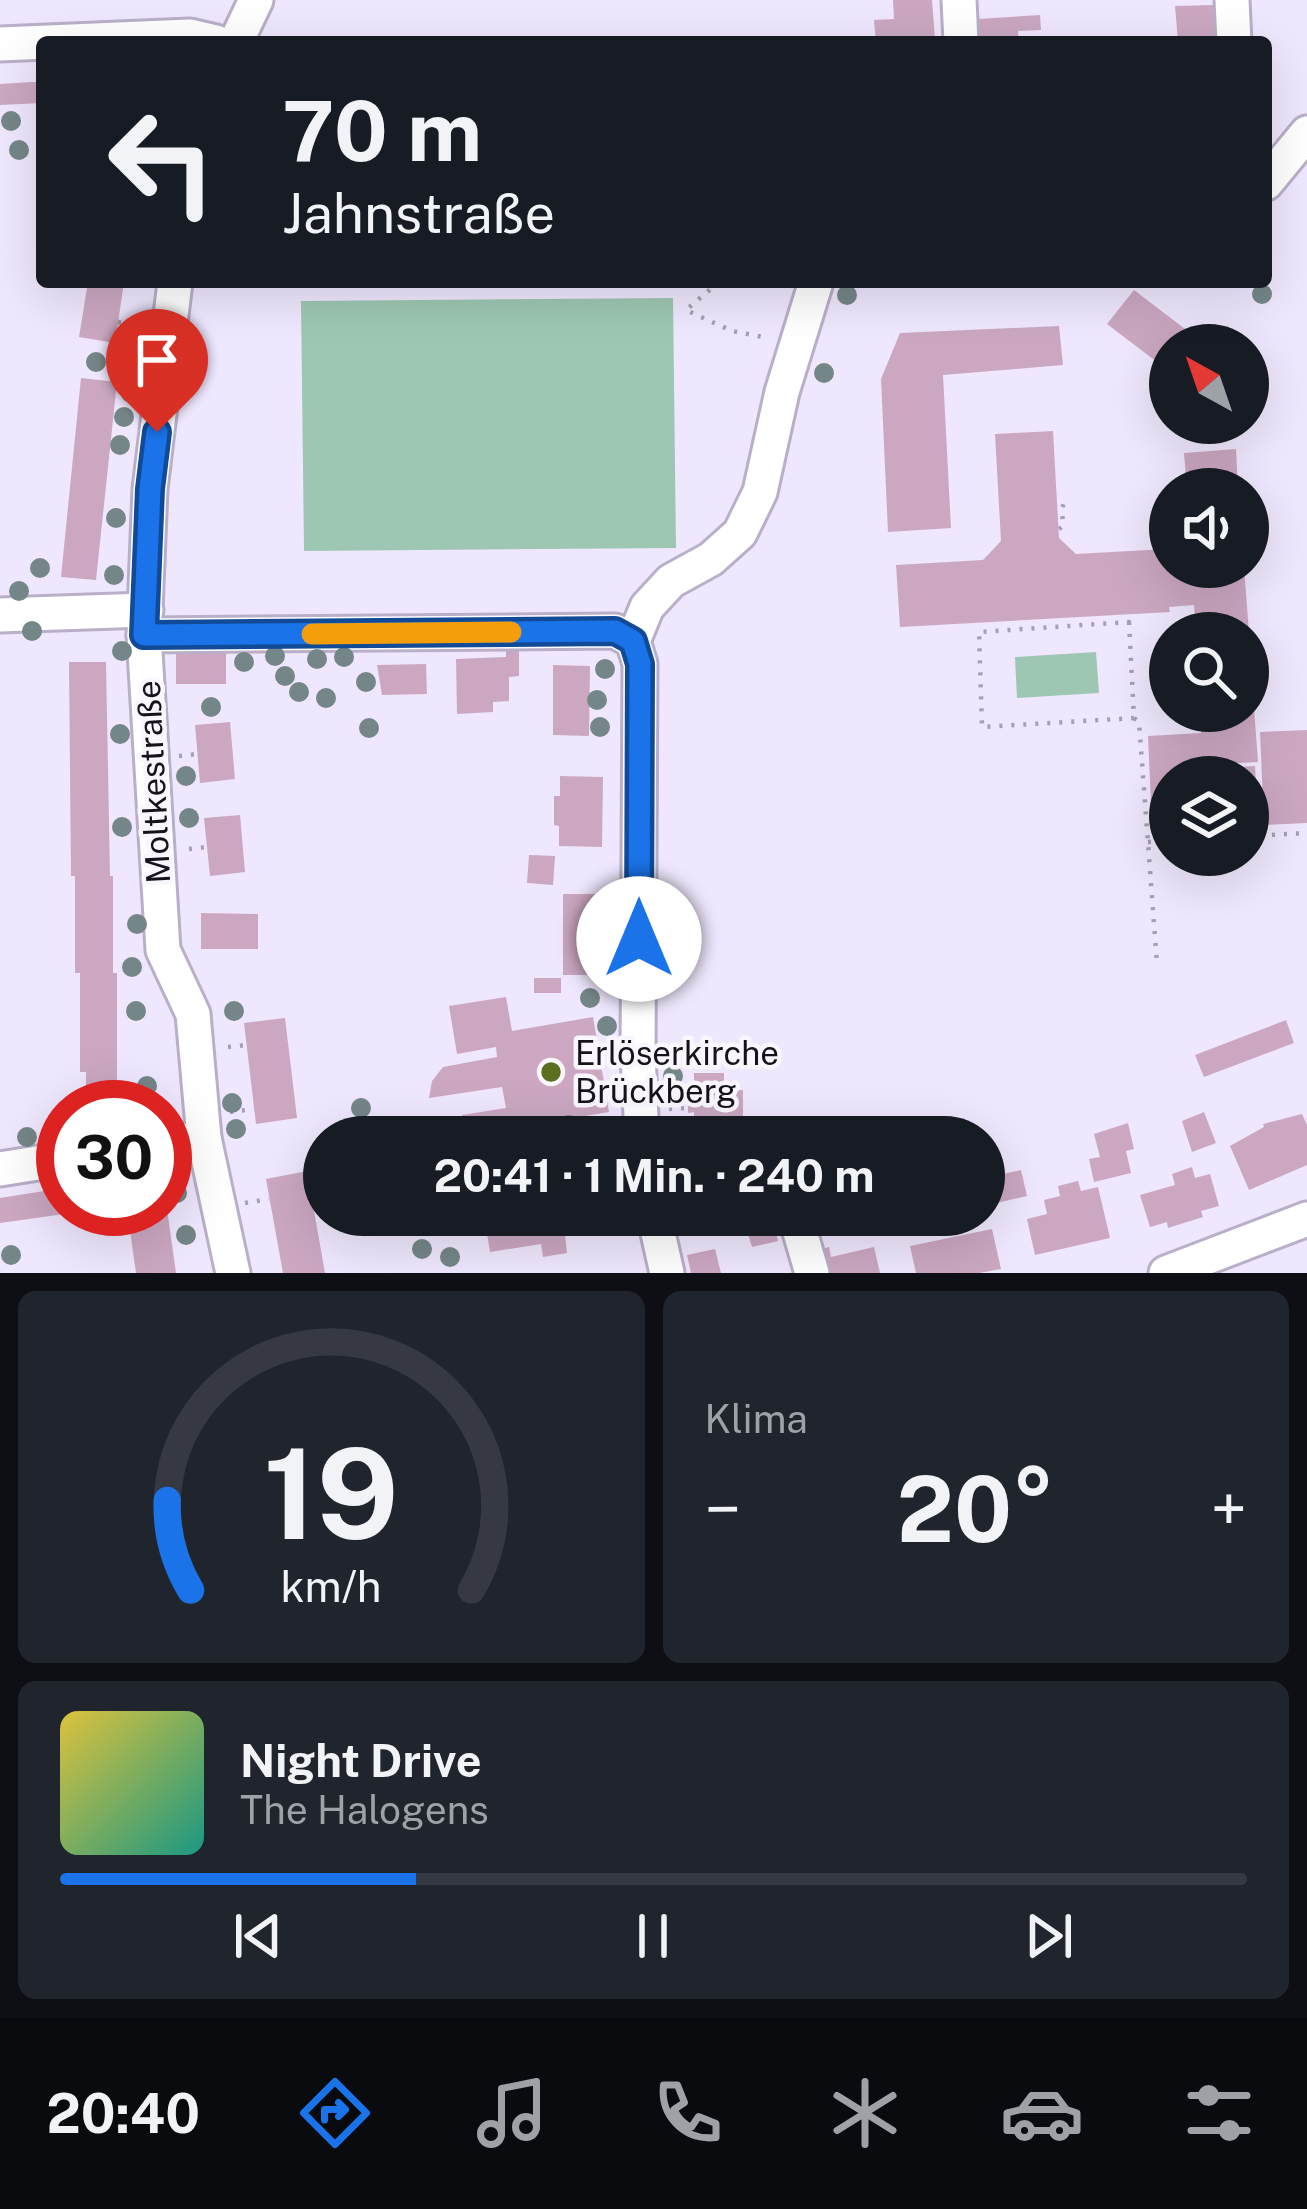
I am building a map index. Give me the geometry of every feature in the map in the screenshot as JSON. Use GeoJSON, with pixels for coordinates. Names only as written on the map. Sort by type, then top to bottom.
{"type":"FeatureCollection","features":[{"type":"Feature","properties":{"kind":"street"},"geometry":{"type":"LineString","coordinates":[[239,36],[256,0]]}},
{"type":"Feature","properties":{"kind":"street"},"geometry":{"type":"LineString","coordinates":[[958,0],[961,36]]}},
{"type":"Feature","properties":{"kind":"street"},"geometry":{"type":"LineString","coordinates":[[1232,0],[1234,36]]}},
{"type":"Feature","properties":{"kind":"street"},"geometry":{"type":"LineString","coordinates":[[0,44],[36,42]]}},
{"type":"Feature","properties":{"kind":"street"},"geometry":{"type":"LineString","coordinates":[[1272,169],[1307,133]]}},
{"type":"Feature","properties":{"kind":"street","name":"Moltkestraße"},"geometry":{"type":"LineString","coordinates":[[174,288],[150,489],[145,622],[163,950],[193,1015],[204,1138],[233,1273]]}},
{"type":"Feature","properties":{"kind":"street"},"geometry":{"type":"LineString","coordinates":[[641,1116],[640,664],[633,641],[647,607],[671,581],[711,559],[740,533],[760,492],[814,288]]}},
{"type":"Feature","properties":{"kind":"street"},"geometry":{"type":"LineString","coordinates":[[0,615],[615,631],[633,641]]}},
{"type":"Feature","properties":{"kind":"street"},"geometry":{"type":"LineString","coordinates":[[192,1140],[204,1138]]}},
{"type":"Feature","properties":{"kind":"street"},"geometry":{"type":"LineString","coordinates":[[0,1169],[36,1163]]}},
{"type":"Feature","properties":{"kind":"street"},"geometry":{"type":"LineString","coordinates":[[1166,1273],[1307,1219]]}},
{"type":"Feature","properties":{"kind":"street"},"geometry":{"type":"LineString","coordinates":[[659,1236],[667,1273]]}},
{"type":"Feature","properties":{"kind":"street"},"geometry":{"type":"LineString","coordinates":[[801,1236],[812,1273]]}},
{"type":"Feature","properties":{"kind":"path"},"geometry":{"type":"LineString","coordinates":[[712,288],[686,310],[732,331],[797,343]]}},
{"type":"Feature","properties":{"kind":"path"},"geometry":{"type":"LineString","coordinates":[[1059,529],[1066,497]]}},
{"type":"Feature","properties":{"kind":"path"},"geometry":{"type":"LineString","coordinates":[[1134,718],[982,727],[979,632],[1130,622],[1157,964]]}},
{"type":"Feature","properties":{"kind":"path"},"geometry":{"type":"LineString","coordinates":[[1269,835],[1307,833]]}},
{"type":"Feature","properties":{"kind":"green space"},"geometry":{"type":"Polygon","coordinates":[[[673,298],[676,548],[304,551],[301,301],[673,298]]]}},
{"type":"Feature","properties":{"kind":"green space"},"geometry":{"type":"Polygon","coordinates":[[[1096,652],[1099,693],[1017,698],[1015,657],[1096,652]]]}},
{"type":"Feature","properties":{"kind":"building"},"geometry":{"type":"Polygon","coordinates":[[[893,0],[932,0],[935,36],[875,36],[874,20],[894,19],[893,0]]]}},
{"type":"Feature","properties":{"kind":"building"},"geometry":{"type":"Polygon","coordinates":[[[1214,5],[1216,36],[1178,36],[1175,6],[1214,5]]]}},
{"type":"Feature","properties":{"kind":"building"},"geometry":{"type":"Polygon","coordinates":[[[1040,15],[1041,30],[1018,31],[1018,36],[979,36],[978,19],[1040,15]]]}},
{"type":"Feature","properties":{"kind":"building"},"geometry":{"type":"Polygon","coordinates":[[[36,82],[36,103],[0,105],[0,84],[36,82]]]}},
{"type":"Feature","properties":{"kind":"building"},"geometry":{"type":"Polygon","coordinates":[[[87,288],[123,288],[115,343],[79,337],[87,288]]]}},
{"type":"Feature","properties":{"kind":"building"},"geometry":{"type":"Polygon","coordinates":[[[1134,290],[1179,324],[1149,324],[1149,356],[1107,324],[1134,290]]]}},
{"type":"Feature","properties":{"kind":"building"},"geometry":{"type":"Polygon","coordinates":[[[1059,326],[1063,365],[943,375],[951,528],[888,532],[881,379],[900,333],[1059,326]]]}},
{"type":"Feature","properties":{"kind":"building"},"geometry":{"type":"Polygon","coordinates":[[[81,378],[117,382],[96,580],[61,577],[81,378]]]}},
{"type":"Feature","properties":{"kind":"building"},"geometry":{"type":"Polygon","coordinates":[[[1053,431],[1059,538],[1076,554],[1149,550],[1149,588],[1246,588],[1247,612],[1194,612],[1194,605],[1169,607],[1170,612],[900,627],[896,565],[983,560],[1001,541],[995,434],[1053,431]]]}},
{"type":"Feature","properties":{"kind":"building"},"geometry":{"type":"Polygon","coordinates":[[[1236,449],[1237,468],[1185,468],[1184,453],[1236,449]]]}},
{"type":"Feature","properties":{"kind":"building"},"geometry":{"type":"Polygon","coordinates":[[[519,649],[519,676],[509,677],[509,701],[493,702],[493,712],[457,714],[456,659],[506,657],[506,650],[519,649]]]}},
{"type":"Feature","properties":{"kind":"building"},"geometry":{"type":"Polygon","coordinates":[[[176,650],[226,651],[226,684],[176,684],[176,650]]]}},
{"type":"Feature","properties":{"kind":"building"},"geometry":{"type":"Polygon","coordinates":[[[69,662],[106,662],[117,1080],[86,1080],[86,1072],[80,1072],[80,973],[75,973],[75,876],[71,876],[69,662]]]}},
{"type":"Feature","properties":{"kind":"building"},"geometry":{"type":"Polygon","coordinates":[[[426,664],[427,694],[382,695],[377,665],[426,664]]]}},
{"type":"Feature","properties":{"kind":"building"},"geometry":{"type":"Polygon","coordinates":[[[553,665],[590,666],[589,736],[553,735],[553,665]]]}},
{"type":"Feature","properties":{"kind":"building"},"geometry":{"type":"Polygon","coordinates":[[[230,722],[235,779],[200,783],[195,725],[230,722]]]}},
{"type":"Feature","properties":{"kind":"building"},"geometry":{"type":"Polygon","coordinates":[[[1307,730],[1307,823],[1269,825],[1269,756],[1261,756],[1260,732],[1307,730]]]}},
{"type":"Feature","properties":{"kind":"building"},"geometry":{"type":"Polygon","coordinates":[[[1256,732],[1258,756],[1149,759],[1148,736],[1256,732]]]}},
{"type":"Feature","properties":{"kind":"building"},"geometry":{"type":"Polygon","coordinates":[[[560,776],[603,777],[602,847],[559,846],[554,796],[560,796],[560,776]]]}},
{"type":"Feature","properties":{"kind":"building"},"geometry":{"type":"Polygon","coordinates":[[[240,815],[245,872],[210,876],[204,818],[240,815]]]}},
{"type":"Feature","properties":{"kind":"building"},"geometry":{"type":"Polygon","coordinates":[[[529,855],[555,856],[553,885],[527,883],[529,855]]]}},
{"type":"Feature","properties":{"kind":"building"},"geometry":{"type":"Polygon","coordinates":[[[563,894],[599,894],[599,975],[563,975],[563,894]]]}},
{"type":"Feature","properties":{"kind":"building"},"geometry":{"type":"Polygon","coordinates":[[[201,913],[258,914],[258,949],[201,949],[201,913]]]}},
{"type":"Feature","properties":{"kind":"building"},"geometry":{"type":"Polygon","coordinates":[[[534,978],[561,978],[561,993],[534,993],[534,978]]]}},
{"type":"Feature","properties":{"kind":"building","name":"Erlöserkirche Brückberg"},"geometry":{"type":"Polygon","coordinates":[[[506,997],[512,1031],[593,1017],[609,1112],[462,1116],[506,1108],[502,1087],[429,1098],[432,1081],[443,1067],[497,1057],[496,1047],[457,1054],[449,1006],[506,997]]]}},
{"type":"Feature","properties":{"kind":"building"},"geometry":{"type":"Polygon","coordinates":[[[285,1018],[297,1118],[256,1124],[244,1023],[285,1018]]]}},
{"type":"Feature","properties":{"kind":"building"},"geometry":{"type":"Polygon","coordinates":[[[1286,1020],[1294,1043],[1204,1077],[1195,1055],[1286,1020]]]}},
{"type":"Feature","properties":{"kind":"building"},"geometry":{"type":"Polygon","coordinates":[[[694,1073],[724,1073],[724,1090],[743,1090],[743,1116],[694,1116],[688,1113],[688,1105],[694,1105],[694,1073]]]}},
{"type":"Feature","properties":{"kind":"building"},"geometry":{"type":"Polygon","coordinates":[[[1204,1112],[1216,1143],[1192,1152],[1182,1121],[1204,1112]]]}},
{"type":"Feature","properties":{"kind":"building"},"geometry":{"type":"Polygon","coordinates":[[[1302,1114],[1307,1125],[1307,1165],[1249,1190],[1230,1146],[1263,1124],[1302,1114]]]}},
{"type":"Feature","properties":{"kind":"building"},"geometry":{"type":"Polygon","coordinates":[[[1128,1123],[1134,1149],[1126,1151],[1131,1173],[1094,1182],[1089,1159],[1100,1157],[1094,1134],[1128,1123]]]}},
{"type":"Feature","properties":{"kind":"building"},"geometry":{"type":"Polygon","coordinates":[[[1192,1167],[1195,1178],[1210,1174],[1219,1206],[1201,1211],[1203,1217],[1168,1228],[1167,1222],[1150,1227],[1140,1195],[1175,1185],[1172,1174],[1192,1167]]]}},
{"type":"Feature","properties":{"kind":"building"},"geometry":{"type":"Polygon","coordinates":[[[1021,1170],[1027,1196],[1005,1201],[1005,1173],[1021,1170]]]}},
{"type":"Feature","properties":{"kind":"building"},"geometry":{"type":"Polygon","coordinates":[[[303,1172],[303,1236],[318,1236],[325,1273],[283,1273],[266,1179],[303,1172]]]}},
{"type":"Feature","properties":{"kind":"building"},"geometry":{"type":"Polygon","coordinates":[[[1078,1181],[1081,1191],[1098,1187],[1110,1238],[1035,1255],[1027,1219],[1047,1214],[1044,1200],[1060,1196],[1058,1186],[1078,1181]]]}},
{"type":"Feature","properties":{"kind":"building"},"geometry":{"type":"Polygon","coordinates":[[[36,1192],[36,1218],[0,1223],[0,1198],[36,1192]]]}},
{"type":"Feature","properties":{"kind":"building"},"geometry":{"type":"Polygon","coordinates":[[[131,1236],[171,1236],[176,1273],[136,1273],[131,1236]]]}},
{"type":"Feature","properties":{"kind":"building"},"geometry":{"type":"Polygon","coordinates":[[[487,1236],[565,1236],[567,1253],[543,1257],[541,1244],[490,1252],[487,1236]]]}},
{"type":"Feature","properties":{"kind":"building"},"geometry":{"type":"Polygon","coordinates":[[[749,1236],[777,1236],[778,1241],[752,1247],[749,1236]]]}},
{"type":"Feature","properties":{"kind":"building"},"geometry":{"type":"Polygon","coordinates":[[[958,1236],[994,1236],[1001,1269],[916,1273],[910,1246],[958,1236]]]}},
{"type":"Feature","properties":{"kind":"building"},"geometry":{"type":"Polygon","coordinates":[[[829,1247],[831,1257],[874,1247],[880,1273],[823,1273],[818,1250],[829,1247]]]}},
{"type":"Feature","properties":{"kind":"building"},"geometry":{"type":"Polygon","coordinates":[[[715,1249],[721,1273],[691,1273],[687,1255],[715,1249]]]}},
{"type":"Feature","properties":{"kind":"slow traffic"},"geometry":{"type":"LineString","coordinates":[[312,634],[511,632]]}},
{"type":"Feature","properties":{"kind":"place","name":"Erlöserkirche Brückberg"},"geometry":{"type":"Point","coordinates":[551,1072]}},
{"type":"Feature","properties":{"kind":"route"},"geometry":{"type":"LineString","coordinates":[[157,432],[144,635],[615,631],[633,641],[640,664],[639,939]]}}]}
